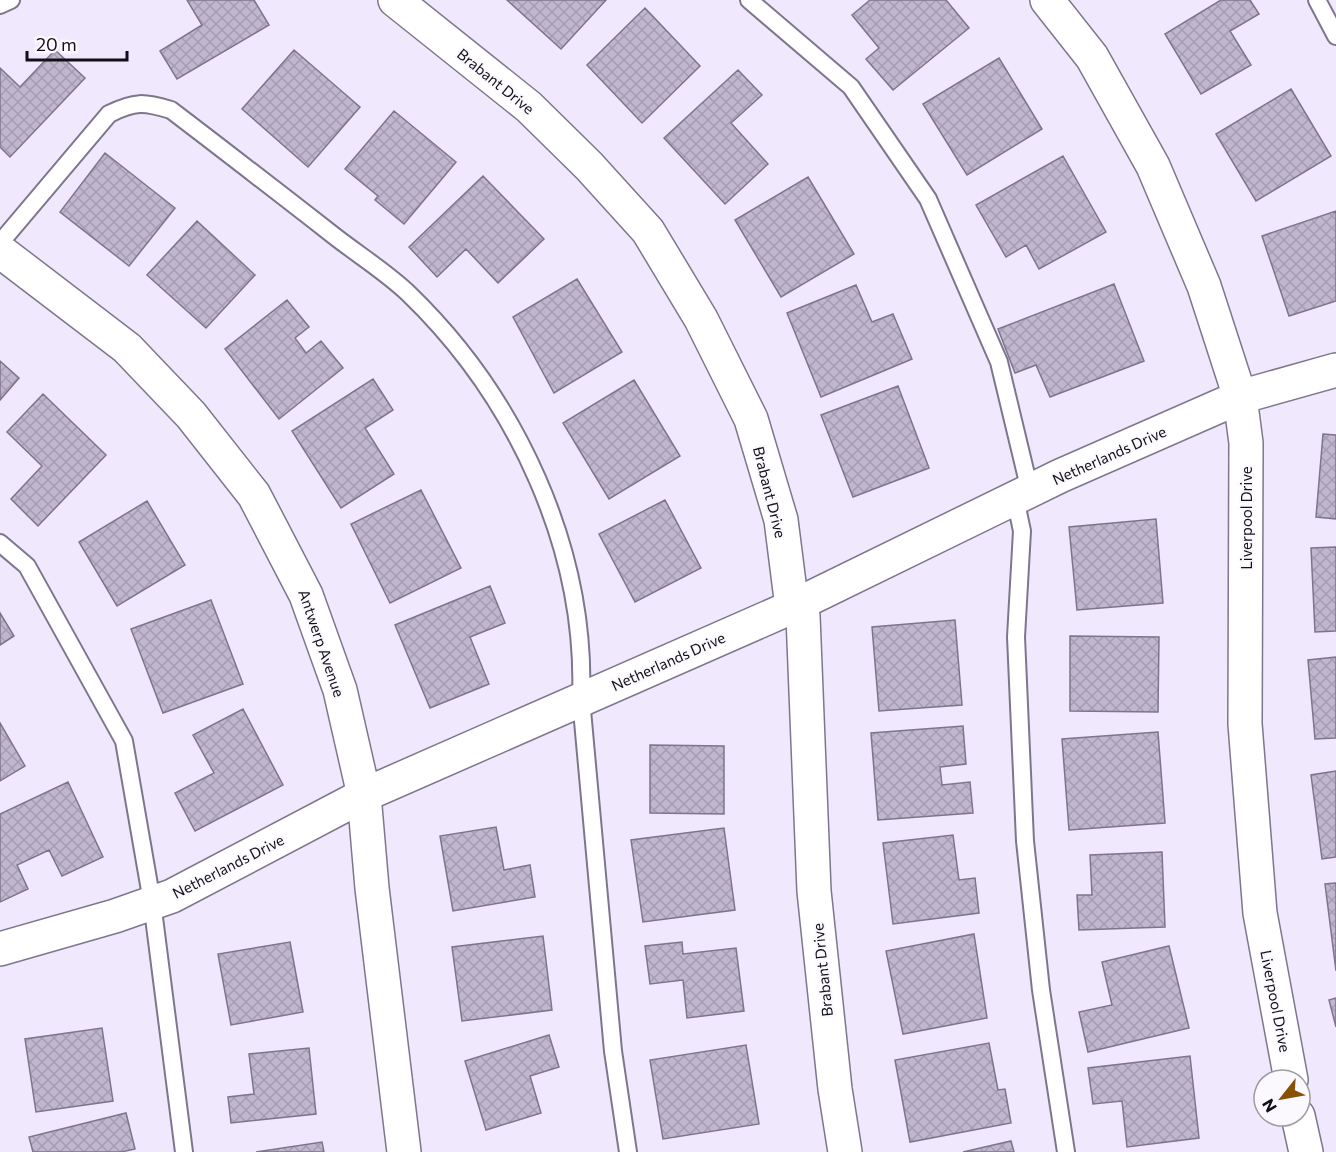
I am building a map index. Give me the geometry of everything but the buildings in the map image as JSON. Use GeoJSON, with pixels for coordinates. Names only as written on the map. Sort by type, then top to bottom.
{"type":"FeatureCollection","features":[{"type":"Feature","properties":{"kind":"street","name":"Brabant Drive"},"geometry":{"type":"LineString","coordinates":[[395,0],[529,107],[589,166],[648,231],[701,319],[750,418],[781,520],[792,607],[803,616],[814,891],[835,1089],[845,1152]]}},
{"type":"Feature","properties":{"kind":"street","name":"Liverpool Drive"},"geometry":{"type":"LineString","coordinates":[[1047,0],[1092,57],[1153,166],[1204,286],[1240,397],[1246,443],[1245,724],[1260,913],[1289,1068]]}},
{"type":"Feature","properties":{"kind":"street","name":"Antwerp Avenue"},"geometry":{"type":"LineString","coordinates":[[0,251],[127,348],[191,415],[254,495],[306,595],[340,690],[364,795],[372,888],[404,1152]]}},
{"type":"Feature","properties":{"kind":"street","name":"Netherlands Drive"},"geometry":{"type":"LineString","coordinates":[[0,949],[116,916],[172,896],[364,795],[792,607],[1022,495],[1240,397],[1336,370]]}},
{"type":"Feature","properties":{"kind":"street"},"geometry":{"type":"LineString","coordinates":[[1301,1128],[1306,1152]]}},
{"type":"Feature","properties":{"kind":"lane"},"geometry":{"type":"LineString","coordinates":[[0,5],[11,0]]}},
{"type":"Feature","properties":{"kind":"lane"},"geometry":{"type":"LineString","coordinates":[[749,0],[851,87],[927,199],[999,362],[1022,495],[1016,637],[1025,841],[1041,990],[1066,1152]]}},
{"type":"Feature","properties":{"kind":"lane"},"geometry":{"type":"LineString","coordinates":[[1317,0],[1336,36]]}},
{"type":"Feature","properties":{"kind":"lane"},"geometry":{"type":"LineString","coordinates":[[0,243],[109,114],[128,104],[146,102],[171,110],[406,292],[444,330],[495,397],[522,446],[555,524],[578,619],[582,661],[581,699],[613,1051],[628,1152]]}},
{"type":"Feature","properties":{"kind":"lane"},"geometry":{"type":"LineString","coordinates":[[0,543],[27,566],[124,741],[152,902],[184,1152]]}}]}
